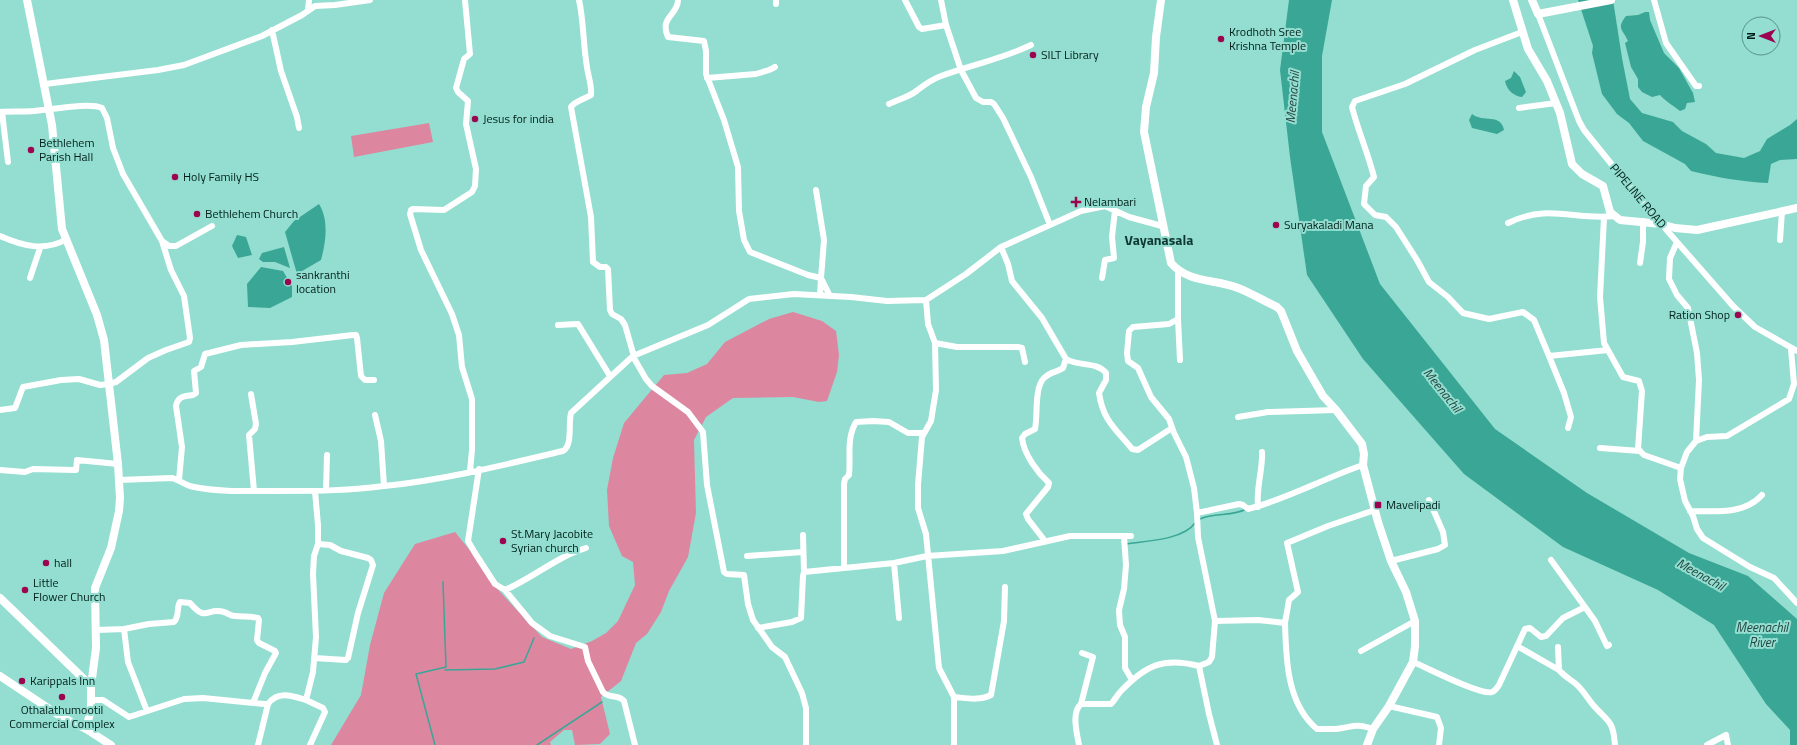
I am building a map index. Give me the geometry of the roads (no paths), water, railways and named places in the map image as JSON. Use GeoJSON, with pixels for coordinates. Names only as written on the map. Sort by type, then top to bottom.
{"type":"FeatureCollection","features":[{"type":"Feature","properties":{"kind":"main road"},"geometry":{"type":"LineString","coordinates":[[26,0],[45,84],[57,165],[58,200],[62,229],[104,340],[118,464],[119,511],[110,548],[95,588],[97,630],[94,672],[91,686],[90,717],[86,729]]}},
{"type":"Feature","properties":{"kind":"main road"},"geometry":{"type":"LineString","coordinates":[[1161,0],[1156,37],[1154,73],[1146,107],[1144,132],[1162,226],[1171,263],[1178,271],[1188,276],[1237,288],[1277,307],[1285,318],[1297,351],[1323,396],[1336,410],[1362,444],[1364,454],[1363,465],[1375,510],[1391,561],[1406,592],[1414,621],[1415,646],[1413,662],[1389,706],[1374,729],[1367,745]]}},
{"type":"Feature","properties":{"kind":"main road"},"geometry":{"type":"LineString","coordinates":[[1513,0],[1528,49],[1547,82],[1560,113],[1572,164],[1582,174],[1604,186],[1610,212],[1620,220],[1661,224],[1675,228],[1697,230],[1797,208]]}},
{"type":"Feature","properties":{"kind":"main road","name":"PIPELINE ROAD"},"geometry":{"type":"LineString","coordinates":[[1532,0],[1538,14]]}},
{"type":"Feature","properties":{"kind":"main road"},"geometry":{"type":"LineString","coordinates":[[1538,14],[1611,0]]}},
{"type":"Feature","properties":{"kind":"main road"},"geometry":{"type":"LineString","coordinates":[[0,598],[91,686]]}},
{"type":"Feature","properties":{"kind":"main road"},"geometry":{"type":"LineString","coordinates":[[0,676],[60,716],[86,729],[111,745]]}},
{"type":"Feature","properties":{"kind":"street"},"geometry":{"type":"LineString","coordinates":[[308,10],[309,0]]}},
{"type":"Feature","properties":{"kind":"street"},"geometry":{"type":"LineString","coordinates":[[45,84],[158,70],[184,65],[262,36],[315,6],[370,0]]}},
{"type":"Feature","properties":{"kind":"street"},"geometry":{"type":"LineString","coordinates":[[465,0],[470,54],[464,59],[456,88],[458,92],[468,101],[466,124],[476,169],[475,186],[472,192],[444,210],[413,209],[411,210],[410,214],[421,250],[452,314],[459,335],[462,367],[472,399],[472,450],[470,471]]}},
{"type":"Feature","properties":{"kind":"street"},"geometry":{"type":"LineString","coordinates":[[579,0],[586,46],[586,66],[592,89],[591,95],[584,100],[573,104],[571,107],[591,217],[593,262],[600,267],[606,267],[608,270],[610,310],[612,314],[621,319],[625,325],[633,356],[646,379],[652,386],[688,412],[703,432],[707,485],[724,572],[727,574],[744,575],[748,604],[753,620],[772,647],[785,657],[802,693],[806,708],[806,745]]}},
{"type":"Feature","properties":{"kind":"street"},"geometry":{"type":"LineString","coordinates":[[678,0],[678,5],[666,20],[666,31],[668,37],[704,41],[707,78],[724,120],[738,167],[739,211],[744,240],[750,252],[808,275],[821,278]]}},
{"type":"Feature","properties":{"kind":"street"},"geometry":{"type":"LineString","coordinates":[[906,0],[919,27],[922,29],[946,26]]}},
{"type":"Feature","properties":{"kind":"street"},"geometry":{"type":"LineString","coordinates":[[941,0],[946,26],[961,70],[976,98],[984,102],[991,102],[994,104],[1003,118],[1031,178],[1050,225]]}},
{"type":"Feature","properties":{"kind":"street"},"geometry":{"type":"LineString","coordinates":[[1654,0],[1666,43],[1679,60],[1682,69],[1693,83],[1696,86],[1699,86]]}},
{"type":"Feature","properties":{"kind":"street","name":"PIPELINE ROAD"},"geometry":{"type":"LineString","coordinates":[[1538,14],[1579,121],[1584,130],[1642,202],[1733,306],[1755,327],[1794,350]]}},
{"type":"Feature","properties":{"kind":"street"},"geometry":{"type":"LineString","coordinates":[[272,30],[281,71],[299,128]]}},
{"type":"Feature","properties":{"kind":"street"},"geometry":{"type":"LineString","coordinates":[[1522,32],[1476,50],[1405,84],[1355,101],[1352,108],[1358,132],[1368,156],[1374,177],[1366,186],[1364,204],[1374,215],[1386,217],[1396,227],[1429,282],[1448,297],[1463,313],[1489,319],[1523,312],[1534,320],[1564,393],[1571,417],[1568,428]]}},
{"type":"Feature","properties":{"kind":"street"},"geometry":{"type":"LineString","coordinates":[[889,104],[914,93],[923,84],[940,76],[993,58],[1012,54],[1031,45]]}},
{"type":"Feature","properties":{"kind":"street"},"geometry":{"type":"LineString","coordinates":[[707,78],[735,74],[756,74],[775,67]]}},
{"type":"Feature","properties":{"kind":"street"},"geometry":{"type":"LineString","coordinates":[[1519,108],[1556,103]]}},
{"type":"Feature","properties":{"kind":"street"},"geometry":{"type":"LineString","coordinates":[[0,410],[15,408],[23,387],[60,380],[79,379],[100,385],[116,382],[148,358],[190,340],[184,296],[171,270],[162,241],[123,174],[113,148],[107,118],[102,108],[98,106],[1,112],[8,162]]}},
{"type":"Feature","properties":{"kind":"street"},"geometry":{"type":"LineString","coordinates":[[816,190],[824,240],[820,295]]}},
{"type":"Feature","properties":{"kind":"street"},"geometry":{"type":"LineString","coordinates":[[119,480],[172,478],[194,487],[254,491],[315,491],[384,486],[504,465],[566,449],[571,413],[633,356],[708,325],[749,299],[794,294],[887,301],[926,300],[966,274],[1001,247],[1050,225],[1089,210],[1105,206],[1129,217],[1162,226]]}},
{"type":"Feature","properties":{"kind":"street"},"geometry":{"type":"LineString","coordinates":[[1102,278],[1105,260],[1114,258],[1112,237],[1115,210]]}},
{"type":"Feature","properties":{"kind":"street"},"geometry":{"type":"LineString","coordinates":[[1780,240],[1782,211]]}},
{"type":"Feature","properties":{"kind":"street"},"geometry":{"type":"LineString","coordinates":[[1508,223],[1519,217],[1547,212],[1604,218],[1615,216]]}},
{"type":"Feature","properties":{"kind":"street"},"geometry":{"type":"LineString","coordinates":[[1604,218],[1600,297],[1604,343],[1623,377],[1639,381],[1642,391],[1638,449],[1644,455],[1681,468]]}},
{"type":"Feature","properties":{"kind":"street"},"geometry":{"type":"LineString","coordinates":[[1640,263],[1643,242],[1643,222]]}},
{"type":"Feature","properties":{"kind":"street"},"geometry":{"type":"LineString","coordinates":[[162,241],[169,246],[176,246],[212,226]]}},
{"type":"Feature","properties":{"kind":"street"},"geometry":{"type":"LineString","coordinates":[[0,236],[21,244],[40,248],[67,239]]}},
{"type":"Feature","properties":{"kind":"street"},"geometry":{"type":"LineString","coordinates":[[1677,242],[1670,258],[1669,279],[1677,295],[1688,308],[1697,353],[1699,380],[1696,441]]}},
{"type":"Feature","properties":{"kind":"street"},"geometry":{"type":"LineString","coordinates":[[1001,247],[1008,264],[1012,281],[1042,318],[1066,359],[1073,363],[1099,367],[1106,373],[1106,380],[1099,393],[1104,415],[1132,450],[1138,450],[1172,428]]}},
{"type":"Feature","properties":{"kind":"street"},"geometry":{"type":"LineString","coordinates":[[30,278],[40,248]]}},
{"type":"Feature","properties":{"kind":"street"},"geometry":{"type":"LineString","coordinates":[[1178,271],[1180,360]]}},
{"type":"Feature","properties":{"kind":"street"},"geometry":{"type":"LineString","coordinates":[[821,278],[830,296]]}},
{"type":"Feature","properties":{"kind":"street"},"geometry":{"type":"LineString","coordinates":[[926,300],[928,324],[934,343],[936,390],[934,412],[930,425],[924,433],[918,484],[918,508],[926,534],[939,668],[954,697],[954,745]]}},
{"type":"Feature","properties":{"kind":"street"},"geometry":{"type":"LineString","coordinates":[[1081,704],[1112,704],[1119,693],[1137,675],[1162,663],[1199,666],[1209,662],[1212,657],[1215,621],[1200,549],[1194,488],[1186,457],[1169,419],[1151,397],[1138,368],[1128,361],[1127,353],[1129,331],[1134,327],[1169,324],[1176,322],[1178,319]]}},
{"type":"Feature","properties":{"kind":"street"},"geometry":{"type":"LineString","coordinates":[[558,325],[578,324],[610,376]]}},
{"type":"Feature","properties":{"kind":"street"},"geometry":{"type":"LineString","coordinates":[[179,480],[182,447],[176,406],[177,401],[183,396],[193,395],[196,392],[194,371],[201,367],[205,354],[241,345],[292,342],[356,335],[361,376],[365,380],[374,380]]}},
{"type":"Feature","properties":{"kind":"street"},"geometry":{"type":"LineString","coordinates":[[934,343],[957,347],[1018,347],[1022,348],[1024,352],[1024,362]]}},
{"type":"Feature","properties":{"kind":"street"},"geometry":{"type":"LineString","coordinates":[[1549,356],[1608,350]]}},
{"type":"Feature","properties":{"kind":"street"},"geometry":{"type":"LineString","coordinates":[[1794,350],[1794,384],[1789,399],[1727,436],[1707,437],[1696,441],[1687,452],[1681,468],[1680,479],[1685,501],[1696,529],[1703,538],[1739,561],[1774,578],[1797,603]]}},
{"type":"Feature","properties":{"kind":"street"},"geometry":{"type":"LineString","coordinates":[[1045,541],[1028,520],[1026,514],[1048,487],[1049,483],[1036,469],[1029,457],[1022,438],[1025,434],[1035,429],[1039,385],[1043,378],[1063,368],[1066,359]]}},
{"type":"Feature","properties":{"kind":"street"},"geometry":{"type":"LineString","coordinates":[[251,394],[256,424],[255,429],[249,435],[254,491]]}},
{"type":"Feature","properties":{"kind":"street"},"geometry":{"type":"LineString","coordinates":[[1238,417],[1268,412],[1336,410]]}},
{"type":"Feature","properties":{"kind":"street"},"geometry":{"type":"LineString","coordinates":[[375,415],[380,441],[384,486]]}},
{"type":"Feature","properties":{"kind":"street"},"geometry":{"type":"LineString","coordinates":[[844,568],[844,484],[845,479],[849,475],[849,443],[856,422],[889,422],[908,433],[924,433]]}},
{"type":"Feature","properties":{"kind":"street"},"geometry":{"type":"LineString","coordinates":[[1600,448],[1640,451]]}},
{"type":"Feature","properties":{"kind":"street"},"geometry":{"type":"LineString","coordinates":[[1258,507],[1257,491],[1263,459],[1262,452]]}},
{"type":"Feature","properties":{"kind":"street"},"geometry":{"type":"LineString","coordinates":[[326,490],[327,455]]}},
{"type":"Feature","properties":{"kind":"street"},"geometry":{"type":"LineString","coordinates":[[0,470],[24,472],[33,469],[76,470],[77,460],[118,464]]}},
{"type":"Feature","properties":{"kind":"street"},"geometry":{"type":"LineString","coordinates":[[1197,513],[1239,504],[1243,504],[1248,509],[1258,507],[1334,474],[1363,465]]}},
{"type":"Feature","properties":{"kind":"street"},"geometry":{"type":"LineString","coordinates":[[479,469],[468,541],[495,584],[505,590],[532,623],[550,636],[585,647],[588,661],[603,692],[607,696],[622,698],[624,701],[635,745]]}},
{"type":"Feature","properties":{"kind":"street"},"geometry":{"type":"LineString","coordinates":[[306,700],[313,672],[316,637],[313,574],[314,556],[318,544],[315,491]]}},
{"type":"Feature","properties":{"kind":"street"},"geometry":{"type":"LineString","coordinates":[[1690,511],[1724,511],[1741,508],[1753,503],[1762,495]]}},
{"type":"Feature","properties":{"kind":"street"},"geometry":{"type":"LineString","coordinates":[[1391,561],[1438,549],[1445,544],[1443,532],[1430,500]]}},
{"type":"Feature","properties":{"kind":"street"},"geometry":{"type":"LineString","coordinates":[[1374,729],[1362,725],[1353,725],[1336,729],[1317,730],[1310,724],[1295,701],[1286,654],[1285,623],[1289,600],[1298,592],[1287,543],[1328,526],[1375,510]]}},
{"type":"Feature","properties":{"kind":"street"},"geometry":{"type":"LineString","coordinates":[[758,628],[792,622],[801,618],[804,572],[803,535]]}},
{"type":"Feature","properties":{"kind":"street"},"geometry":{"type":"LineString","coordinates":[[804,572],[894,562],[927,556],[1003,552],[1070,536],[1128,536],[1125,548],[1125,577],[1119,610],[1120,625],[1125,637],[1125,668],[1132,680]]}},
{"type":"Feature","properties":{"kind":"street"},"geometry":{"type":"LineString","coordinates":[[314,658],[346,660],[348,658],[358,613],[373,565],[371,560],[368,558],[341,551],[330,545],[318,544]]}},
{"type":"Feature","properties":{"kind":"street"},"geometry":{"type":"LineString","coordinates":[[505,590],[518,584],[569,553],[586,548]]}},
{"type":"Feature","properties":{"kind":"street"},"geometry":{"type":"LineString","coordinates":[[747,556],[803,552]]}},
{"type":"Feature","properties":{"kind":"street"},"geometry":{"type":"LineString","coordinates":[[1551,560],[1595,621],[1604,642],[1607,646],[1609,645]]}},
{"type":"Feature","properties":{"kind":"street"},"geometry":{"type":"LineString","coordinates":[[894,562],[899,618]]}},
{"type":"Feature","properties":{"kind":"street"},"geometry":{"type":"LineString","coordinates":[[954,697],[978,698],[986,697],[991,694],[1004,621],[1005,586]]}},
{"type":"Feature","properties":{"kind":"street"},"geometry":{"type":"LineString","coordinates":[[97,630],[124,629],[149,624],[174,622],[178,616],[180,602],[190,603],[194,609],[202,613],[224,612],[235,616],[252,616],[258,618],[257,640],[276,653],[260,684],[253,704]]}},
{"type":"Feature","properties":{"kind":"street"},"geometry":{"type":"LineString","coordinates":[[1413,662],[1441,676],[1473,688],[1487,693],[1493,692],[1499,685],[1517,646],[1528,628],[1541,637],[1546,636],[1563,618],[1585,607]]}},
{"type":"Feature","properties":{"kind":"street"},"geometry":{"type":"LineString","coordinates":[[1215,621],[1258,620],[1285,623]]}},
{"type":"Feature","properties":{"kind":"street"},"geometry":{"type":"LineString","coordinates":[[1361,651],[1414,621]]}},
{"type":"Feature","properties":{"kind":"street"},"geometry":{"type":"LineString","coordinates":[[124,629],[128,662],[147,711]]}},
{"type":"Feature","properties":{"kind":"street"},"geometry":{"type":"LineString","coordinates":[[1517,646],[1559,670],[1581,688],[1594,706],[1612,725],[1615,745]]}},
{"type":"Feature","properties":{"kind":"street"},"geometry":{"type":"LineString","coordinates":[[1558,648],[1559,670]]}},
{"type":"Feature","properties":{"kind":"street"},"geometry":{"type":"LineString","coordinates":[[1079,745],[1076,712],[1081,704],[1092,657],[1082,653]]}},
{"type":"Feature","properties":{"kind":"street"},"geometry":{"type":"LineString","coordinates":[[1199,666],[1208,714],[1217,745]]}},
{"type":"Feature","properties":{"kind":"street"},"geometry":{"type":"LineString","coordinates":[[258,745],[268,704],[279,695],[287,695],[306,700],[323,708],[325,712],[310,745]]}},
{"type":"Feature","properties":{"kind":"street"},"geometry":{"type":"LineString","coordinates":[[90,700],[103,700],[129,717],[184,699],[203,698],[253,704],[268,704]]}},
{"type":"Feature","properties":{"kind":"street"},"geometry":{"type":"LineString","coordinates":[[1389,706],[1437,716],[1441,728],[1440,745]]}},
{"type":"Feature","properties":{"kind":"street"},"geometry":{"type":"LineString","coordinates":[[1707,745],[1726,735],[1728,745]]}},
{"type":"Feature","properties":{"kind":"water","name":"Meenachil River"},"geometry":{"type":"Polygon","coordinates":[[[1289,0],[1332,0],[1322,56],[1322,132],[1380,284],[1495,429],[1587,493],[1689,553],[1748,576],[1797,619],[1797,745],[1790,745],[1790,730],[1766,704],[1714,625],[1658,590],[1563,547],[1464,474],[1363,359],[1307,275],[1290,157],[1280,70],[1289,0]]]}},
{"type":"Feature","properties":{"kind":"water"},"geometry":{"type":"Polygon","coordinates":[[[1578,0],[1613,0],[1630,99],[1642,113],[1673,122],[1682,131],[1706,144],[1716,153],[1744,158],[1760,151],[1767,139],[1797,119],[1797,159],[1780,160],[1771,164],[1768,183],[1749,182],[1691,171],[1685,164],[1643,141],[1629,123],[1617,114],[1602,94],[1592,53],[1593,46],[1578,0]]]}},
{"type":"Feature","properties":{"kind":"water"},"geometry":{"type":"Polygon","coordinates":[[[1649,12],[1650,20],[1664,53],[1679,68],[1693,93],[1695,102],[1687,103],[1685,109],[1680,111],[1660,95],[1652,97],[1642,92],[1638,87],[1638,79],[1631,67],[1625,43],[1628,41],[1621,29],[1621,24],[1626,16],[1638,15],[1649,12]]]}},
{"type":"Feature","properties":{"kind":"water"},"geometry":{"type":"Polygon","coordinates":[[[1514,71],[1520,77],[1526,92],[1522,97],[1513,94],[1509,90],[1505,81],[1511,78],[1514,71]]]}},
{"type":"Feature","properties":{"kind":"water"},"geometry":{"type":"Polygon","coordinates":[[[1472,114],[1476,117],[1499,122],[1504,130],[1497,134],[1472,128],[1469,120],[1472,114]]]}},
{"type":"Feature","properties":{"kind":"water"},"geometry":{"type":"Polygon","coordinates":[[[319,204],[324,217],[326,231],[321,260],[297,274],[285,232],[294,221],[319,204]]]}},
{"type":"Feature","properties":{"kind":"water"},"geometry":{"type":"Polygon","coordinates":[[[237,235],[246,237],[252,255],[238,258],[232,246],[237,235]]]}},
{"type":"Feature","properties":{"kind":"water"},"geometry":{"type":"Polygon","coordinates":[[[284,247],[290,268],[275,262],[263,262],[259,259],[262,253],[284,247]]]}},
{"type":"Feature","properties":{"kind":"water"},"geometry":{"type":"Polygon","coordinates":[[[261,267],[283,271],[292,286],[292,297],[270,308],[248,307],[247,284],[261,267]]]}},
{"type":"Feature","properties":{"kind":"waterway"},"geometry":{"type":"LineString","coordinates":[[1200,519],[1235,513],[1246,509]]}},
{"type":"Feature","properties":{"kind":"waterway"},"geometry":{"type":"LineString","coordinates":[[1126,544],[1164,539],[1182,533],[1195,523]]}},
{"type":"Feature","properties":{"kind":"waterway"},"geometry":{"type":"LineString","coordinates":[[435,745],[416,674],[446,667],[443,582]]}},
{"type":"Feature","properties":{"kind":"waterway"},"geometry":{"type":"LineString","coordinates":[[445,670],[495,669],[524,662],[534,638]]}},
{"type":"Feature","properties":{"kind":"waterway"},"geometry":{"type":"LineString","coordinates":[[537,745],[602,702]]}},
{"type":"Feature","properties":{"kind":"place","name":"Krodhoth Sree Krishna Temple"},"geometry":{"type":"Point","coordinates":[1221,39]}},
{"type":"Feature","properties":{"kind":"place","name":"SILT Library"},"geometry":{"type":"Point","coordinates":[1033,55]}},
{"type":"Feature","properties":{"kind":"place","name":"Jesus for india"},"geometry":{"type":"Point","coordinates":[475,119]}},
{"type":"Feature","properties":{"kind":"place","name":"Bethlehem Parish Hall"},"geometry":{"type":"Point","coordinates":[31,150]}},
{"type":"Feature","properties":{"kind":"place","name":"Holy Family HS"},"geometry":{"type":"Point","coordinates":[175,177]}},
{"type":"Feature","properties":{"kind":"place","name":"Nelambari"},"geometry":{"type":"Point","coordinates":[1076,202]}},
{"type":"Feature","properties":{"kind":"place","name":"Bethlehem Church"},"geometry":{"type":"Point","coordinates":[197,214]}},
{"type":"Feature","properties":{"kind":"place","name":"Suryakaladi Mana"},"geometry":{"type":"Point","coordinates":[1276,225]}},
{"type":"Feature","properties":{"kind":"place","name":"sankranthi location"},"geometry":{"type":"Point","coordinates":[288,282]}},
{"type":"Feature","properties":{"kind":"place","name":"Ration Shop"},"geometry":{"type":"Point","coordinates":[1738,315]}},
{"type":"Feature","properties":{"kind":"place","name":"Mavelipadi"},"geometry":{"type":"Point","coordinates":[1378,505]}},
{"type":"Feature","properties":{"kind":"place","name":"St.Mary Jacobite Syrian church"},"geometry":{"type":"Point","coordinates":[503,541]}},
{"type":"Feature","properties":{"kind":"place","name":"hall"},"geometry":{"type":"Point","coordinates":[46,563]}},
{"type":"Feature","properties":{"kind":"place","name":"Little Flower Church"},"geometry":{"type":"Point","coordinates":[25,590]}},
{"type":"Feature","properties":{"kind":"place","name":"Karippals Inn"},"geometry":{"type":"Point","coordinates":[22,681]}},
{"type":"Feature","properties":{"kind":"place","name":"Othalathumootil Commercial Complex"},"geometry":{"type":"Point","coordinates":[62,697]}},
{"type":"Feature","properties":{"kind":"district","name":"Vayanasala"},"geometry":{"type":"Point","coordinates":[1159,240]}},
{"type":"Feature","properties":{"kind":"water label","name":"Meenachil"},"geometry":{"type":"Point","coordinates":[1292,97]}},
{"type":"Feature","properties":{"kind":"water label","name":"Meenachil"},"geometry":{"type":"Point","coordinates":[1443,390]}},
{"type":"Feature","properties":{"kind":"water label","name":"Meenachil"},"geometry":{"type":"Point","coordinates":[1701,574]}}]}
